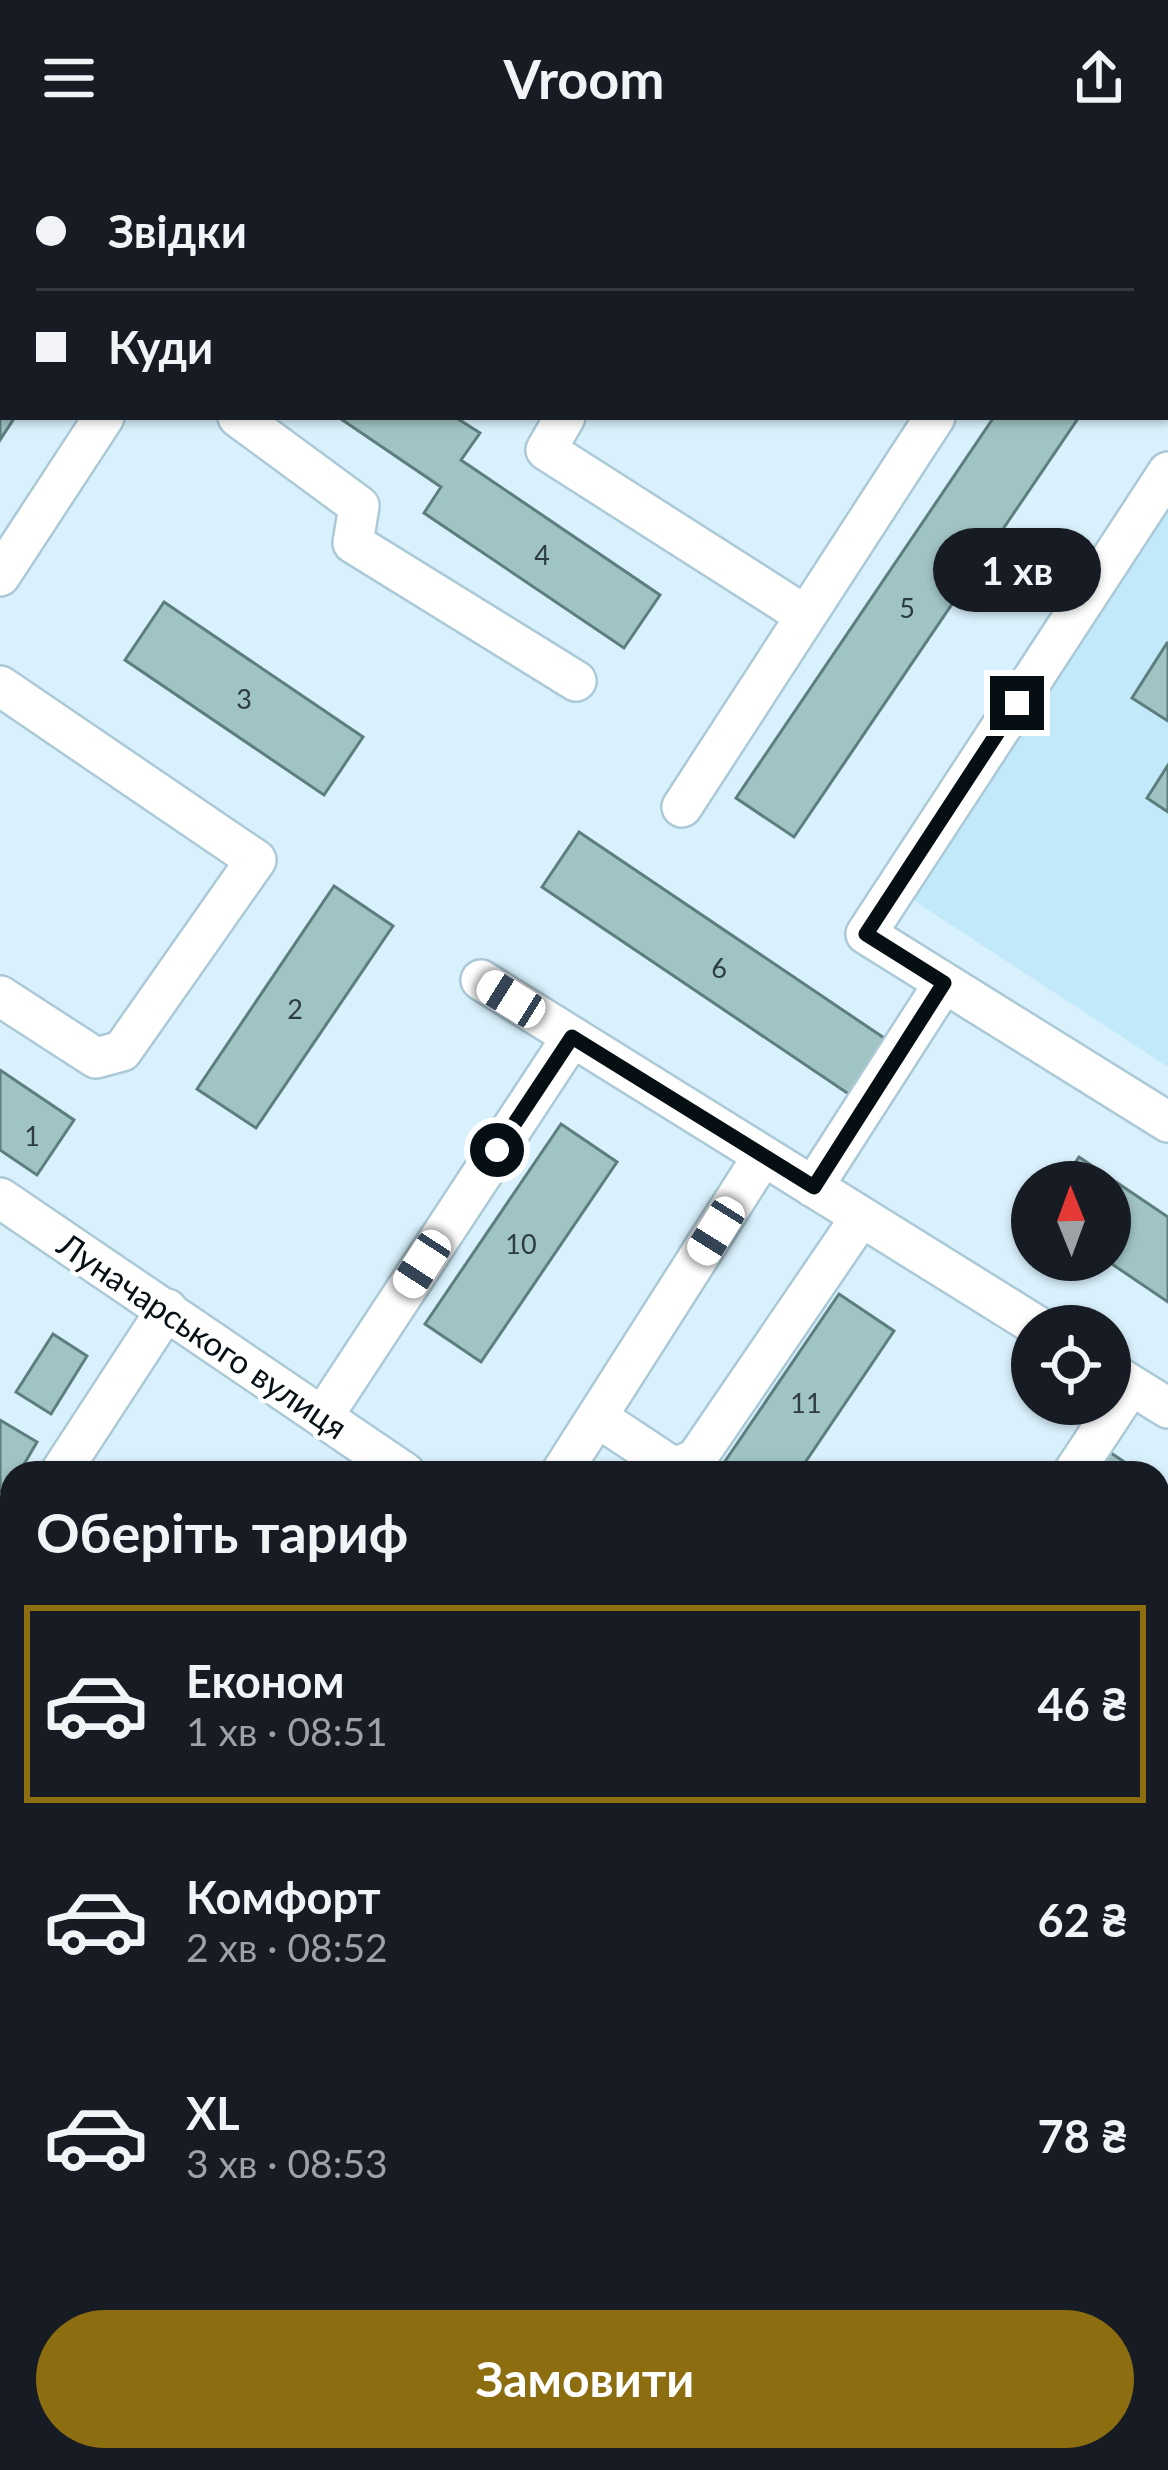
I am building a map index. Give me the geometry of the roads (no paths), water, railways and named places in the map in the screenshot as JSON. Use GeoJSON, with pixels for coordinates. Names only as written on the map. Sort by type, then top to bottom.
{"type":"FeatureCollection","features":[{"type":"Feature","properties":{"kind":"street"},"geometry":{"type":"LineString","coordinates":[[0,576],[102,420]]}},
{"type":"Feature","properties":{"kind":"street"},"geometry":{"type":"LineString","coordinates":[[242,420],[359,506],[353,543],[576,680]]}},
{"type":"Feature","properties":{"kind":"street"},"geometry":{"type":"LineString","coordinates":[[563,420],[546,451],[806,616]]}},
{"type":"Feature","properties":{"kind":"street"},"geometry":{"type":"LineString","coordinates":[[682,807],[933,420]]}},
{"type":"Feature","properties":{"kind":"street"},"geometry":{"type":"LineString","coordinates":[[1168,472],[866,934],[1168,1122]]}},
{"type":"Feature","properties":{"kind":"street"},"geometry":{"type":"LineString","coordinates":[[0,686],[256,860],[122,1051],[96,1058],[0,996]]}},
{"type":"Feature","properties":{"kind":"street"},"geometry":{"type":"LineString","coordinates":[[481,980],[1011,1310]]}},
{"type":"Feature","properties":{"kind":"street"},"geometry":{"type":"LineString","coordinates":[[814,1187],[944,983]]}},
{"type":"Feature","properties":{"kind":"street"},"geometry":{"type":"LineString","coordinates":[[323,1416],[572,1037]]}},
{"type":"Feature","properties":{"kind":"street"},"geometry":{"type":"LineString","coordinates":[[569,1461],[763,1156]]}},
{"type":"Feature","properties":{"kind":"street","name":"Луначарського вулиця"},"geometry":{"type":"LineString","coordinates":[[0,1198],[388,1461]]}},
{"type":"Feature","properties":{"kind":"street"},"geometry":{"type":"LineString","coordinates":[[691,1461],[861,1217]]}},
{"type":"Feature","properties":{"kind":"street"},"geometry":{"type":"LineString","coordinates":[[67,1461],[167,1309]]}},
{"type":"Feature","properties":{"kind":"street"},"geometry":{"type":"LineString","coordinates":[[1131,1384],[1168,1408]]}},
{"type":"Feature","properties":{"kind":"street"},"geometry":{"type":"LineString","coordinates":[[597,1418],[663,1461]]}},
{"type":"Feature","properties":{"kind":"street"},"geometry":{"type":"LineString","coordinates":[[1078,1461],[1097,1425]]}}]}
